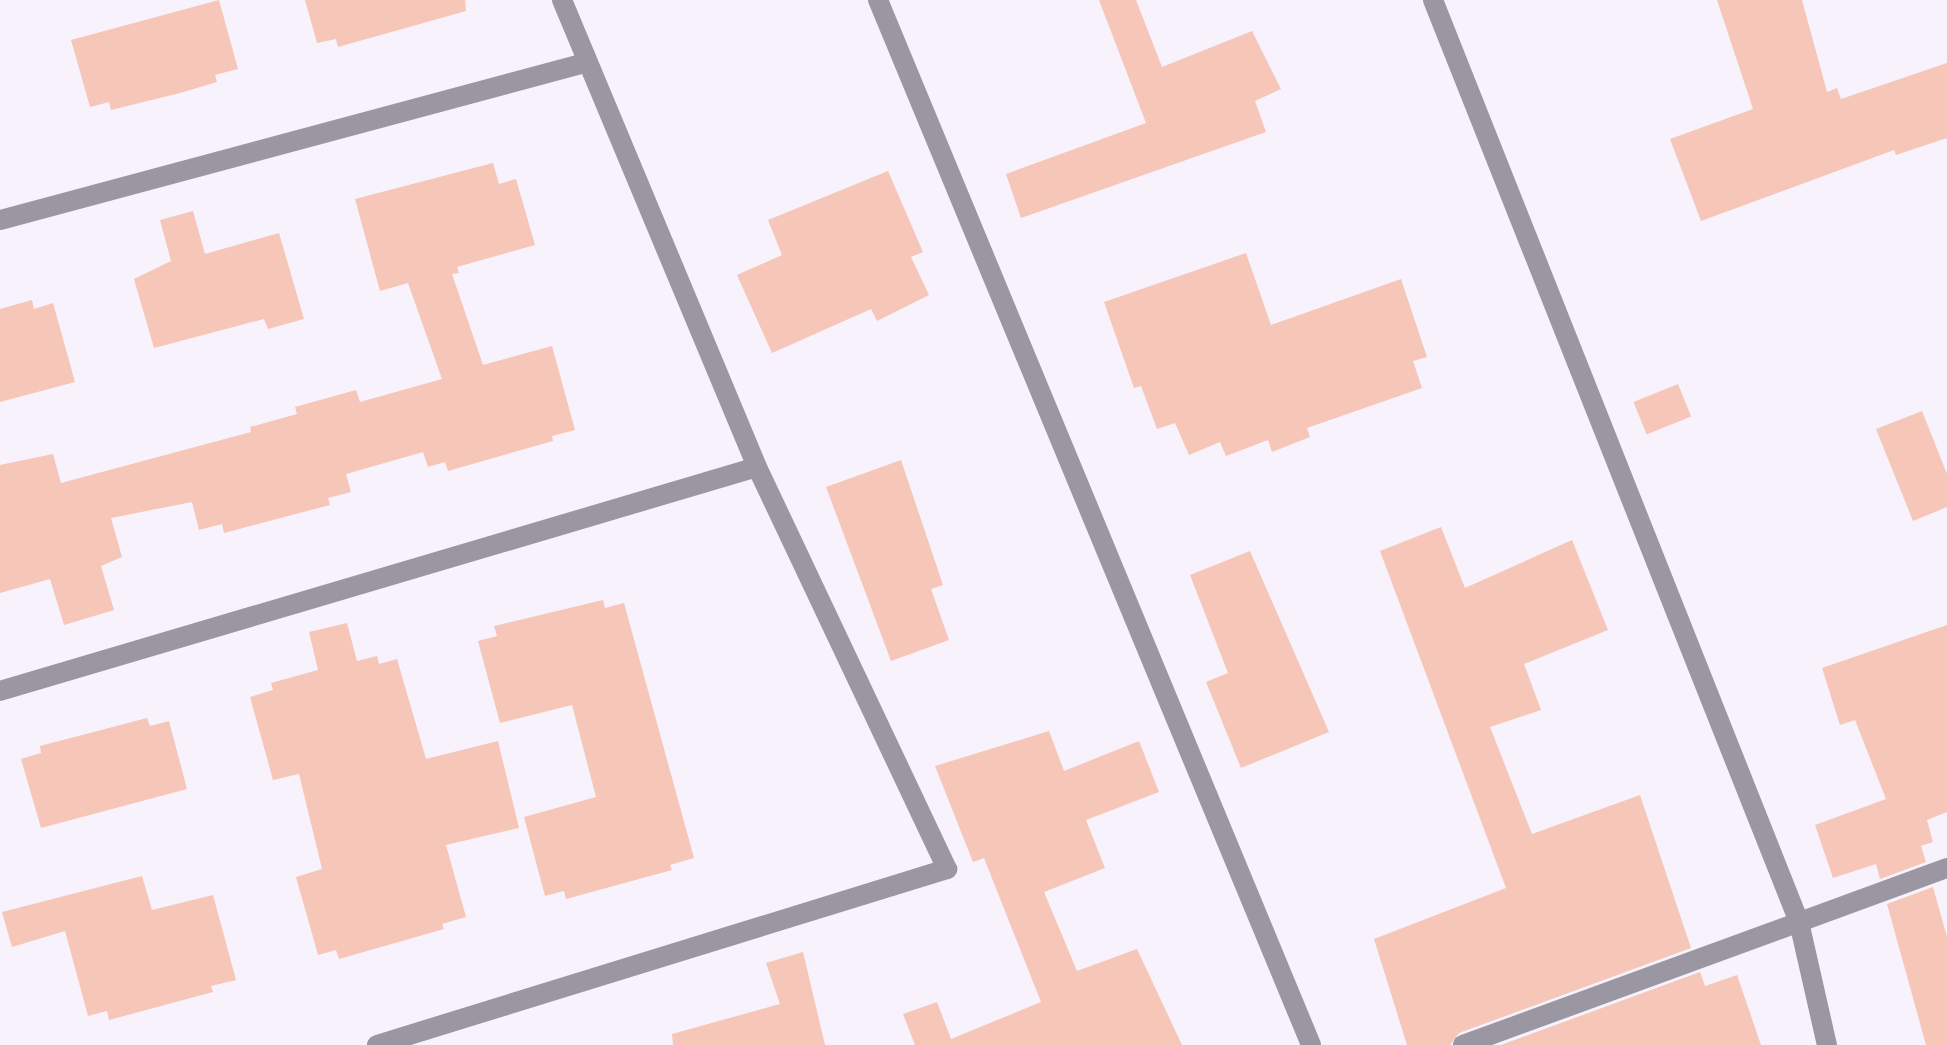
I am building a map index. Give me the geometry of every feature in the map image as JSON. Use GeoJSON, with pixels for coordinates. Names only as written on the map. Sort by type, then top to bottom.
{"type":"FeatureCollection","features":[{"type":"Feature","properties":{"kind":"street"},"geometry":{"type":"LineString","coordinates":[[377,1045],[947,869],[757,467],[585,63],[562,0]]}},
{"type":"Feature","properties":{"kind":"street"},"geometry":{"type":"LineString","coordinates":[[878,0],[1311,1045]]}},
{"type":"Feature","properties":{"kind":"street"},"geometry":{"type":"LineString","coordinates":[[1433,0],[1799,922],[1827,1045]]}},
{"type":"Feature","properties":{"kind":"street"},"geometry":{"type":"LineString","coordinates":[[0,220],[585,63]]}},
{"type":"Feature","properties":{"kind":"street"},"geometry":{"type":"LineString","coordinates":[[0,691],[757,467]]}},
{"type":"Feature","properties":{"kind":"street"},"geometry":{"type":"LineString","coordinates":[[1463,1045],[1947,868]]}},
{"type":"Feature","properties":{"kind":"building"},"geometry":{"type":"Polygon","coordinates":[[[219,0],[238,69],[215,75],[217,82],[180,93],[111,110],[109,102],[90,107],[71,40],[219,0]]]}},
{"type":"Feature","properties":{"kind":"building"},"geometry":{"type":"Polygon","coordinates":[[[305,0],[465,0],[466,11],[338,47],[336,39],[317,43],[305,0]]]}},
{"type":"Feature","properties":{"kind":"building"},"geometry":{"type":"Polygon","coordinates":[[[1099,0],[1136,0],[1162,67],[1252,31],[1281,89],[1255,101],[1266,132],[1021,218],[1006,174],[1146,123],[1099,0]]]}},
{"type":"Feature","properties":{"kind":"building"},"geometry":{"type":"Polygon","coordinates":[[[1717,0],[1802,0],[1827,92],[1837,88],[1841,99],[1947,63],[1947,138],[1896,155],[1894,150],[1701,221],[1670,139],[1753,109],[1717,0]]]}},
{"type":"Feature","properties":{"kind":"building"},"geometry":{"type":"Polygon","coordinates":[[[493,163],[499,184],[516,179],[535,245],[457,267],[459,273],[452,274],[483,365],[552,346],[575,430],[552,436],[553,441],[448,471],[445,462],[428,467],[423,452],[346,474],[351,492],[328,498],[330,505],[224,533],[222,524],[199,530],[192,502],[111,518],[122,557],[101,566],[114,610],[64,625],[50,579],[0,593],[0,465],[53,454],[61,483],[251,432],[250,427],[297,414],[295,407],[356,390],[360,402],[442,379],[408,283],[380,291],[355,199],[493,163]]]}},
{"type":"Feature","properties":{"kind":"building"},"geometry":{"type":"Polygon","coordinates":[[[888,171],[923,252],[911,257],[929,295],[877,321],[871,309],[772,353],[737,275],[782,255],[768,220],[888,171]]]}},
{"type":"Feature","properties":{"kind":"building"},"geometry":{"type":"Polygon","coordinates":[[[193,211],[205,254],[279,233],[304,319],[268,329],[264,319],[154,348],[134,279],[171,261],[160,220],[193,211]]]}},
{"type":"Feature","properties":{"kind":"building"},"geometry":{"type":"Polygon","coordinates":[[[1246,253],[1271,325],[1401,279],[1427,357],[1413,361],[1422,388],[1307,428],[1310,437],[1272,452],[1268,440],[1226,456],[1220,442],[1189,455],[1175,423],[1157,429],[1141,386],[1134,388],[1104,302],[1246,253]]]}},
{"type":"Feature","properties":{"kind":"building"},"geometry":{"type":"Polygon","coordinates":[[[32,300],[34,309],[53,303],[75,382],[0,402],[0,309],[32,300]]]}},
{"type":"Feature","properties":{"kind":"building"},"geometry":{"type":"Polygon","coordinates":[[[1678,384],[1691,416],[1647,434],[1633,402],[1678,384]]]}},
{"type":"Feature","properties":{"kind":"building"},"geometry":{"type":"Polygon","coordinates":[[[1922,411],[1947,474],[1947,507],[1913,521],[1876,429],[1922,411]]]}},
{"type":"Feature","properties":{"kind":"building"},"geometry":{"type":"Polygon","coordinates":[[[901,460],[943,585],[931,589],[949,640],[891,661],[826,487],[901,460]]]}},
{"type":"Feature","properties":{"kind":"building"},"geometry":{"type":"Polygon","coordinates":[[[1441,527],[1465,588],[1572,540],[1608,630],[1524,664],[1541,710],[1490,727],[1532,834],[1640,795],[1691,948],[1459,1033],[1450,1045],[1407,1045],[1374,939],[1506,888],[1380,551],[1441,527]]]}},
{"type":"Feature","properties":{"kind":"building"},"geometry":{"type":"Polygon","coordinates":[[[1250,551],[1329,732],[1241,768],[1206,682],[1228,673],[1190,575],[1250,551]]]}},
{"type":"Feature","properties":{"kind":"building"},"geometry":{"type":"Polygon","coordinates":[[[603,600],[605,608],[624,603],[694,858],[670,865],[672,870],[566,899],[564,891],[545,896],[524,817],[596,797],[572,705],[500,723],[478,641],[497,636],[494,626],[603,600]]]}},
{"type":"Feature","properties":{"kind":"building"},"geometry":{"type":"Polygon","coordinates":[[[347,623],[357,661],[377,656],[379,664],[397,659],[426,759],[498,741],[519,828],[446,845],[466,917],[442,924],[444,929],[339,959],[336,950],[318,955],[296,877],[322,869],[299,774],[273,780],[250,697],[273,690],[271,683],[318,670],[309,632],[347,623]]]}},
{"type":"Feature","properties":{"kind":"building"},"geometry":{"type":"Polygon","coordinates":[[[1947,625],[1947,812],[1927,820],[1933,842],[1921,846],[1926,862],[1880,879],[1876,864],[1833,878],[1815,825],[1886,799],[1855,720],[1840,725],[1822,668],[1947,625]]]}},
{"type":"Feature","properties":{"kind":"building"},"geometry":{"type":"Polygon","coordinates":[[[147,718],[150,726],[169,721],[187,789],[41,828],[21,759],[41,753],[40,746],[147,718]]]}},
{"type":"Feature","properties":{"kind":"building"},"geometry":{"type":"Polygon","coordinates":[[[1049,731],[1064,771],[1139,741],[1159,792],[1086,820],[1105,868],[1044,892],[1077,971],[1137,949],[1182,1045],[915,1045],[903,1014],[937,1002],[951,1039],[1041,1002],[984,858],[973,862],[935,766],[1049,731]]]}},
{"type":"Feature","properties":{"kind":"building"},"geometry":{"type":"Polygon","coordinates":[[[142,876],[152,910],[213,895],[236,980],[211,986],[213,992],[109,1020],[107,1011],[88,1016],[65,931],[12,947],[2,912],[142,876]]]}},
{"type":"Feature","properties":{"kind":"building"},"geometry":{"type":"Polygon","coordinates":[[[1933,887],[1947,937],[1947,1045],[1926,1045],[1887,904],[1933,887]]]}},
{"type":"Feature","properties":{"kind":"building"},"geometry":{"type":"Polygon","coordinates":[[[803,952],[825,1045],[673,1045],[672,1034],[780,1004],[766,963],[803,952]]]}},
{"type":"Feature","properties":{"kind":"building"},"geometry":{"type":"Polygon","coordinates":[[[1700,972],[1705,986],[1737,975],[1761,1045],[1501,1045],[1700,972]]]}}]}
